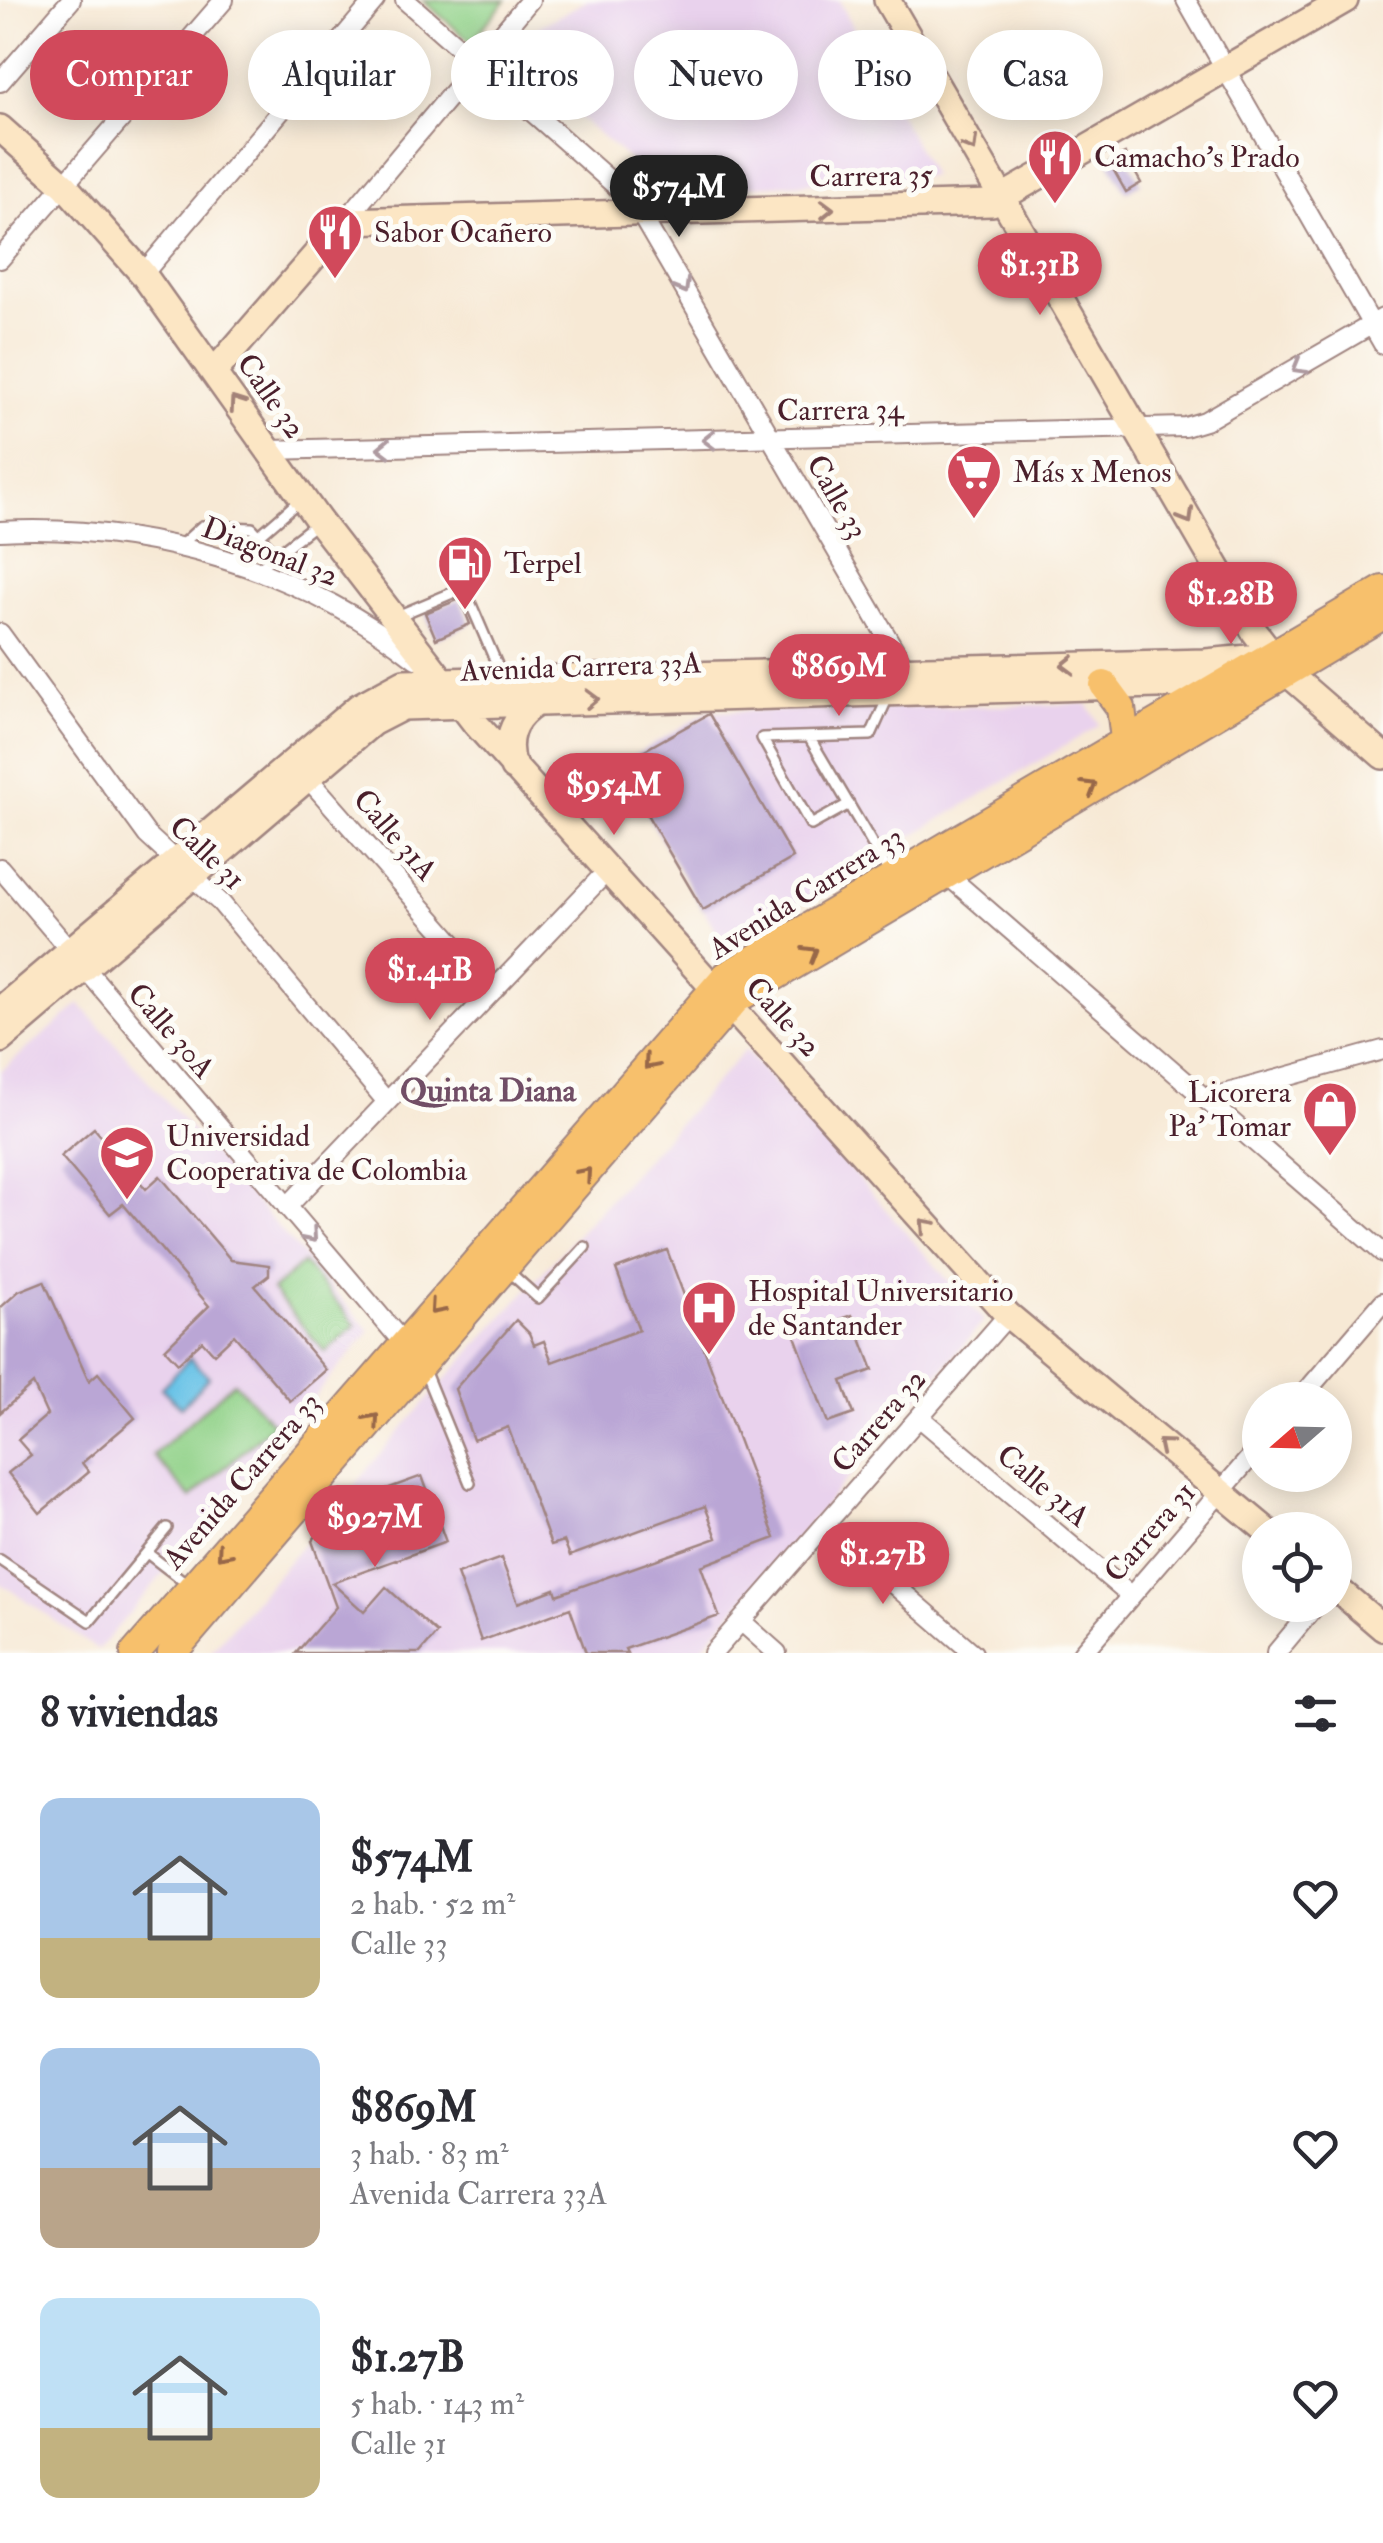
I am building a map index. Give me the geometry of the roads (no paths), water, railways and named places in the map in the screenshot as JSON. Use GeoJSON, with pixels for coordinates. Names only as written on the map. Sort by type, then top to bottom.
{"type":"FeatureCollection","features":[{"type":"Feature","properties":{"kind":"main road","name":"Avenida Carrera 33"},"geometry":{"type":"LineString","coordinates":[[722,998],[762,982],[945,873],[1277,663],[1383,590]]}},
{"type":"Feature","properties":{"kind":"main road","name":"Avenida Carrera 33"},"geometry":{"type":"LineString","coordinates":[[134,1653],[413,1354],[722,998],[743,964],[1218,684],[1277,663],[1383,615]]}},
{"type":"Feature","properties":{"kind":"main road"},"geometry":{"type":"LineString","coordinates":[[1104,685],[1121,708],[1125,739]]}},
{"type":"Feature","properties":{"kind":"main road","name":"Avenida Carrera 33"},"geometry":{"type":"LineString","coordinates":[[172,1653],[413,1354]]}},
{"type":"Feature","properties":{"kind":"street"},"geometry":{"type":"LineString","coordinates":[[0,82],[70,0]]}},
{"type":"Feature","properties":{"kind":"street"},"geometry":{"type":"LineString","coordinates":[[0,260],[224,0]]}},
{"type":"Feature","properties":{"kind":"street"},"geometry":{"type":"LineString","coordinates":[[143,274],[375,0]]}},
{"type":"Feature","properties":{"kind":"street","name":"Calle 33"},"geometry":{"type":"LineString","coordinates":[[405,0],[451,39]]}},
{"type":"Feature","properties":{"kind":"street"},"geometry":{"type":"LineString","coordinates":[[505,30],[530,0]]}},
{"type":"Feature","properties":{"kind":"street"},"geometry":{"type":"LineString","coordinates":[[888,0],[1277,663],[1383,756]]}},
{"type":"Feature","properties":{"kind":"street"},"geometry":{"type":"LineString","coordinates":[[1186,0],[1377,321],[1383,344]]}},
{"type":"Feature","properties":{"kind":"street","name":"Carrera 35"},"geometry":{"type":"LineString","coordinates":[[344,220],[966,206],[1003,199],[1345,0]]}},
{"type":"Feature","properties":{"kind":"street"},"geometry":{"type":"LineString","coordinates":[[214,372],[451,94]]}},
{"type":"Feature","properties":{"kind":"street","name":"Calle 33"},"geometry":{"type":"LineString","coordinates":[[544,120],[619,186],[640,214],[905,668]]}},
{"type":"Feature","properties":{"kind":"street","name":"Calle 32"},"geometry":{"type":"LineString","coordinates":[[0,128],[66,186],[143,274],[319,521],[513,767],[1008,1315],[1244,1512]]}},
{"type":"Feature","properties":{"kind":"street","name":"Carrera 34"},"geometry":{"type":"LineString","coordinates":[[269,450],[1185,427],[1204,421],[1377,321]]}},
{"type":"Feature","properties":{"kind":"street","name":"Diagonal 32"},"geometry":{"type":"LineString","coordinates":[[0,530],[99,535],[231,560],[370,624],[440,678]]}},
{"type":"Feature","properties":{"kind":"street","name":"Calle 31"},"geometry":{"type":"LineString","coordinates":[[0,633],[147,835],[221,903],[388,1102]]}},
{"type":"Feature","properties":{"kind":"street","name":"Avenida Carrera 33A"},"geometry":{"type":"LineString","coordinates":[[0,1040],[75,961],[300,770],[375,694],[404,682],[502,676],[1277,663]]}},
{"type":"Feature","properties":{"kind":"street"},"geometry":{"type":"LineString","coordinates":[[891,690],[905,668]]}},
{"type":"Feature","properties":{"kind":"street","name":"Avenida Carrera 33A"},"geometry":{"type":"LineString","coordinates":[[300,770],[382,716],[403,707],[460,702],[1218,684]]}},
{"type":"Feature","properties":{"kind":"street"},"geometry":{"type":"LineString","coordinates":[[513,767],[509,746],[513,727],[524,712],[543,700]]}},
{"type":"Feature","properties":{"kind":"street","name":"Calle 31A"},"geometry":{"type":"LineString","coordinates":[[300,770],[494,990]]}},
{"type":"Feature","properties":{"kind":"street","name":"Calle 30A"},"geometry":{"type":"LineString","coordinates":[[0,868],[75,961],[413,1354]]}},
{"type":"Feature","properties":{"kind":"street"},"geometry":{"type":"LineString","coordinates":[[286,1207],[608,871]]}},
{"type":"Feature","properties":{"kind":"street"},"geometry":{"type":"LineString","coordinates":[[945,873],[1383,1253]]}},
{"type":"Feature","properties":{"kind":"street","name":"Avenida Carrera 33A"},"geometry":{"type":"LineString","coordinates":[[0,1010],[75,961]]}},
{"type":"Feature","properties":{"kind":"street"},"geometry":{"type":"LineString","coordinates":[[1206,1099],[1383,1050]]}},
{"type":"Feature","properties":{"kind":"street"},"geometry":{"type":"LineString","coordinates":[[1314,1382],[1383,1302]]}},
{"type":"Feature","properties":{"kind":"street","name":"Carrera 32"},"geometry":{"type":"LineString","coordinates":[[713,1653],[1008,1315]]}},
{"type":"Feature","properties":{"kind":"street","name":"Calle 31A"},"geometry":{"type":"LineString","coordinates":[[919,1417],[1131,1596]]}},
{"type":"Feature","properties":{"kind":"street","name":"Carrera 31"},"geometry":{"type":"LineString","coordinates":[[1082,1653],[1242,1467]]}},
{"type":"Feature","properties":{"kind":"street"},"geometry":{"type":"LineString","coordinates":[[825,1525],[973,1653]]}},
{"type":"Feature","properties":{"kind":"street"},"geometry":{"type":"LineString","coordinates":[[1352,1602],[1383,1628]]}},
{"type":"Feature","properties":{"kind":"street"},"geometry":{"type":"LineString","coordinates":[[740,1621],[777,1653]]}},
{"type":"Feature","properties":{"kind":"street"},"geometry":{"type":"LineString","coordinates":[[1276,1653],[1302,1622]]}},
{"type":"Feature","properties":{"kind":"lane"},"geometry":{"type":"LineString","coordinates":[[231,560],[302,498]]}},
{"type":"Feature","properties":{"kind":"lane"},"geometry":{"type":"LineString","coordinates":[[256,570],[319,521]]}},
{"type":"Feature","properties":{"kind":"lane"},"geometry":{"type":"LineString","coordinates":[[178,548],[202,526],[252,528],[276,554]]}},
{"type":"Feature","properties":{"kind":"lane"},"geometry":{"type":"LineString","coordinates":[[394,617],[464,588],[502,676]]}},
{"type":"Feature","properties":{"kind":"lane"},"geometry":{"type":"LineString","coordinates":[[848,804],[811,825],[762,738],[870,735],[891,690]]}},
{"type":"Feature","properties":{"kind":"lane"},"geometry":{"type":"LineString","coordinates":[[810,736],[891,876]]}},
{"type":"Feature","properties":{"kind":"lane"},"geometry":{"type":"LineString","coordinates":[[496,1259],[538,1298],[586,1247]]}},
{"type":"Feature","properties":{"kind":"lane"},"geometry":{"type":"LineString","coordinates":[[413,1354],[470,1484]]}},
{"type":"Feature","properties":{"kind":"lane"},"geometry":{"type":"LineString","coordinates":[[0,1560],[90,1621],[167,1528]]}},
{"type":"Feature","properties":{"kind":"lane"},"geometry":{"type":"LineString","coordinates":[[147,1552],[192,1588]]}},
{"type":"Feature","properties":{"kind":"water"},"geometry":{"type":"Polygon","coordinates":[[[190,1358],[209,1377],[181,1407],[161,1388],[190,1358]]]}},
{"type":"Feature","properties":{"kind":"place","name":"Camacho's Prado"},"geometry":{"type":"Point","coordinates":[1055,206]}},
{"type":"Feature","properties":{"kind":"place","name":"Sabor Ocañero"},"geometry":{"type":"Point","coordinates":[335,281]}},
{"type":"Feature","properties":{"kind":"place","name":"Más x Menos"},"geometry":{"type":"Point","coordinates":[974,521]}},
{"type":"Feature","properties":{"kind":"place","name":"Terpel"},"geometry":{"type":"Point","coordinates":[465,612]}},
{"type":"Feature","properties":{"kind":"place","name":"Licorera Pa' Tomar"},"geometry":{"type":"Point","coordinates":[1330,1158]}},
{"type":"Feature","properties":{"kind":"place","name":"Universidad Cooperativa de Colombia"},"geometry":{"type":"Point","coordinates":[127,1202]}},
{"type":"Feature","properties":{"kind":"place","name":"Hospital Universitario de Santander"},"geometry":{"type":"Point","coordinates":[709,1357]}},
{"type":"Feature","properties":{"kind":"district","name":"Quinta Diana"},"geometry":{"type":"Point","coordinates":[488,1091]}}]}
